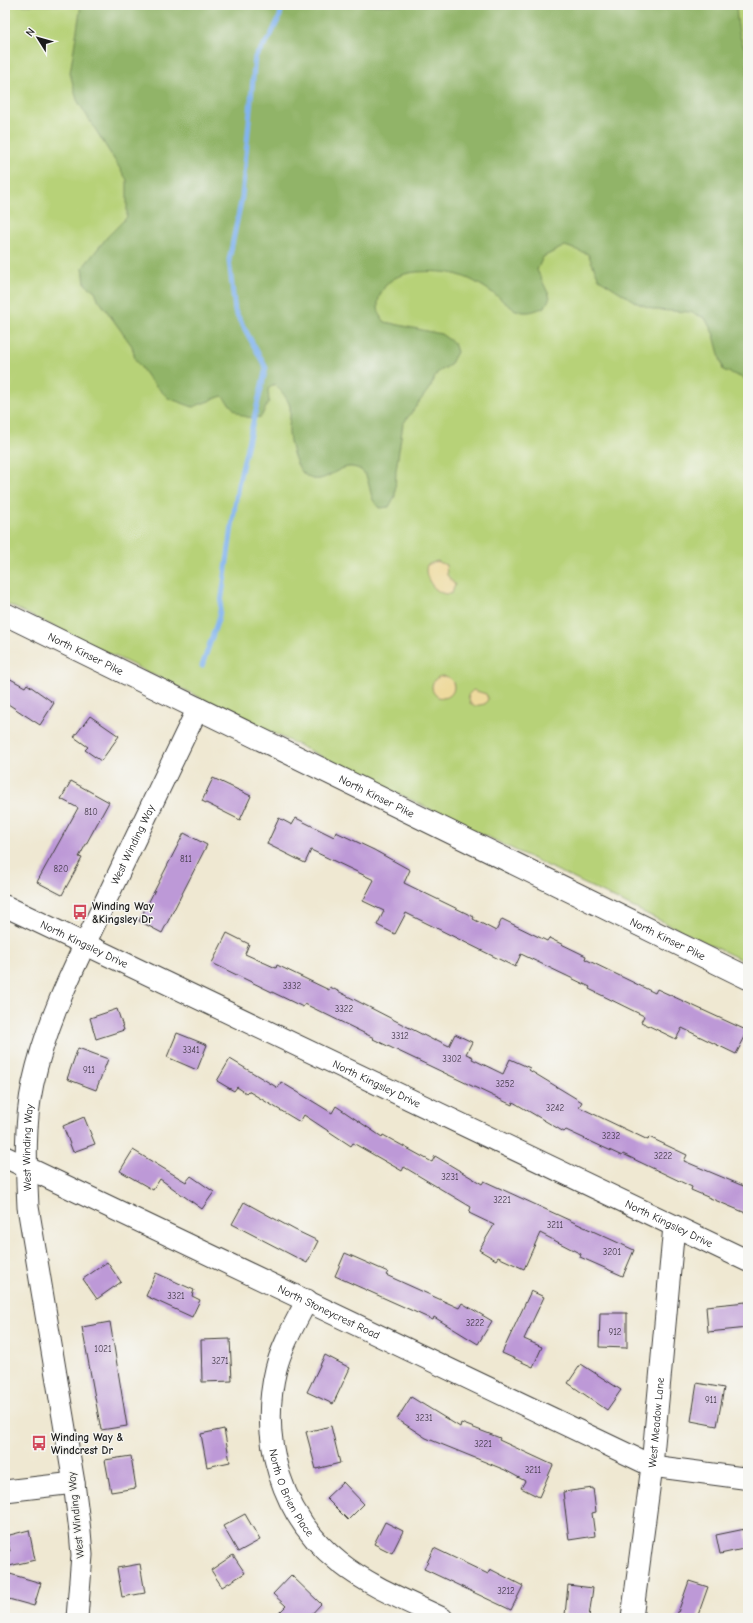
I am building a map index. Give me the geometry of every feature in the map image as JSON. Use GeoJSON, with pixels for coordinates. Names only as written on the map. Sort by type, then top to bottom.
{"type":"FeatureCollection","features":[{"type":"Feature","properties":{"kind":"street","name":"North Kinser Pike"},"geometry":{"type":"LineString","coordinates":[[5,614],[748,978]]}},
{"type":"Feature","properties":{"kind":"street","name":"West Winding Way"},"geometry":{"type":"LineString","coordinates":[[78,1617],[82,1555],[74,1483],[28,1207],[26,1168],[28,1120],[33,1084],[40,1054],[60,996],[198,708]]}},
{"type":"Feature","properties":{"kind":"street","name":"North Kingsley Drive"},"geometry":{"type":"LineString","coordinates":[[5,906],[748,1261]]}},
{"type":"Feature","properties":{"kind":"street","name":"North Stoneycrest Road"},"geometry":{"type":"LineString","coordinates":[[5,1158],[307,1300],[652,1466],[743,1478]]}},
{"type":"Feature","properties":{"kind":"street","name":"West Meadow Lane"},"geometry":{"type":"LineString","coordinates":[[632,1618],[652,1466],[674,1226]]}},
{"type":"Feature","properties":{"kind":"street","name":"North O Brien Place"},"geometry":{"type":"LineString","coordinates":[[307,1300],[282,1351],[276,1368],[270,1407],[270,1428],[272,1448],[278,1474],[307,1530],[321,1546],[339,1562],[362,1578],[442,1618]]}},
{"type":"Feature","properties":{"kind":"street"},"geometry":{"type":"LineString","coordinates":[[5,1491],[74,1483]]}},
{"type":"Feature","properties":{"kind":"green space"},"geometry":{"type":"Polygon","coordinates":[[[5,5],[748,5],[748,963],[5,603],[5,5]]]}},
{"type":"Feature","properties":{"kind":"green space"},"geometry":{"type":"Polygon","coordinates":[[[81,5],[736,5],[740,36],[748,53],[748,380],[723,370],[714,335],[705,318],[690,312],[655,310],[637,303],[599,279],[588,254],[565,246],[543,257],[537,270],[550,297],[545,307],[535,311],[527,312],[516,310],[493,293],[466,277],[439,272],[410,273],[395,278],[386,285],[380,295],[378,303],[378,309],[381,316],[385,322],[441,334],[454,343],[457,352],[450,365],[437,373],[431,386],[403,424],[396,470],[395,496],[389,507],[379,508],[372,498],[365,474],[358,468],[346,467],[322,478],[310,478],[304,474],[295,459],[289,433],[290,407],[286,397],[275,384],[268,389],[269,401],[261,417],[253,418],[243,416],[238,413],[222,396],[193,407],[168,398],[149,379],[135,359],[132,346],[98,299],[95,291],[85,284],[83,267],[108,236],[127,217],[127,180],[77,100],[70,73],[81,5]]]}},
{"type":"Feature","properties":{"kind":"sand"},"geometry":{"type":"Polygon","coordinates":[[[437,561],[446,565],[447,575],[455,585],[452,593],[442,593],[429,581],[426,570],[427,565],[437,561]]]}},
{"type":"Feature","properties":{"kind":"sand"},"geometry":{"type":"Polygon","coordinates":[[[443,676],[451,679],[454,687],[451,695],[443,698],[435,695],[432,687],[435,679],[443,676]]]}},
{"type":"Feature","properties":{"kind":"sand"},"geometry":{"type":"Polygon","coordinates":[[[473,690],[486,694],[488,699],[485,704],[474,706],[470,703],[468,695],[473,690]]]}},
{"type":"Feature","properties":{"kind":"building"},"geometry":{"type":"Polygon","coordinates":[[[5,676],[25,687],[27,684],[54,703],[40,725],[5,702],[5,676]]]}},
{"type":"Feature","properties":{"kind":"building"},"geometry":{"type":"Polygon","coordinates":[[[90,716],[119,736],[101,761],[85,750],[88,747],[74,737],[90,716]]]}},
{"type":"Feature","properties":{"kind":"building"},"geometry":{"type":"Polygon","coordinates":[[[213,778],[251,796],[240,820],[202,801],[213,778]]]}},
{"type":"Feature","properties":{"kind":"building"},"geometry":{"type":"Polygon","coordinates":[[[71,781],[109,802],[79,857],[82,858],[62,895],[37,882],[78,808],[61,799],[71,781]]]}},
{"type":"Feature","properties":{"kind":"building"},"geometry":{"type":"Polygon","coordinates":[[[279,818],[292,825],[296,818],[334,837],[336,832],[374,850],[410,870],[404,883],[474,917],[473,919],[496,931],[502,919],[547,941],[549,938],[586,956],[585,959],[655,993],[657,989],[748,1031],[736,1054],[682,1028],[676,1039],[641,1022],[644,1016],[589,989],[590,987],[521,954],[515,967],[406,913],[395,934],[377,925],[384,911],[363,901],[374,880],[311,850],[305,863],[267,844],[279,818]]]}},
{"type":"Feature","properties":{"kind":"building"},"geometry":{"type":"Polygon","coordinates":[[[184,833],[207,845],[162,933],[139,921],[184,833]]]}},
{"type":"Feature","properties":{"kind":"building"},"geometry":{"type":"Polygon","coordinates":[[[227,933],[249,944],[245,954],[276,968],[277,965],[329,990],[330,987],[435,1041],[435,1039],[449,1046],[455,1034],[472,1042],[466,1054],[473,1057],[472,1059],[503,1074],[510,1059],[530,1068],[529,1070],[582,1102],[579,1107],[648,1140],[649,1137],[687,1155],[684,1161],[748,1188],[748,1214],[691,1190],[692,1187],[623,1154],[622,1156],[566,1130],[564,1132],[513,1102],[512,1105],[373,1039],[374,1038],[305,1004],[303,1007],[212,963],[227,933]]]}},
{"type":"Feature","properties":{"kind":"building"},"geometry":{"type":"Polygon","coordinates":[[[117,1009],[124,1030],[96,1039],[90,1018],[117,1009]]]}},
{"type":"Feature","properties":{"kind":"building"},"geometry":{"type":"Polygon","coordinates":[[[177,1033],[207,1045],[197,1070],[167,1057],[177,1033]]]}},
{"type":"Feature","properties":{"kind":"building"},"geometry":{"type":"Polygon","coordinates":[[[78,1048],[108,1059],[96,1090],[67,1079],[78,1048]]]}},
{"type":"Feature","properties":{"kind":"building"},"geometry":{"type":"Polygon","coordinates":[[[230,1059],[278,1088],[281,1082],[332,1113],[336,1106],[382,1137],[383,1135],[432,1162],[435,1156],[482,1184],[484,1181],[634,1250],[623,1276],[580,1257],[581,1254],[540,1233],[524,1269],[498,1257],[496,1260],[479,1250],[494,1225],[469,1213],[471,1207],[404,1167],[402,1171],[353,1143],[351,1146],[304,1115],[300,1122],[248,1091],[246,1093],[237,1087],[234,1091],[217,1081],[230,1059]]]}},
{"type":"Feature","properties":{"kind":"building"},"geometry":{"type":"Polygon","coordinates":[[[84,1117],[95,1144],[73,1152],[63,1126],[84,1117]]]}},
{"type":"Feature","properties":{"kind":"building"},"geometry":{"type":"Polygon","coordinates":[[[133,1150],[186,1182],[191,1176],[214,1192],[202,1209],[160,1179],[153,1190],[120,1171],[133,1150]]]}},
{"type":"Feature","properties":{"kind":"building"},"geometry":{"type":"Polygon","coordinates":[[[244,1202],[318,1241],[307,1263],[232,1224],[244,1202]]]}},
{"type":"Feature","properties":{"kind":"building"},"geometry":{"type":"Polygon","coordinates":[[[345,1253],[388,1272],[386,1275],[459,1308],[462,1303],[492,1321],[478,1344],[434,1317],[433,1320],[335,1276],[345,1253]]]}},
{"type":"Feature","properties":{"kind":"building"},"geometry":{"type":"Polygon","coordinates":[[[107,1262],[121,1282],[97,1299],[83,1279],[107,1262]]]}},
{"type":"Feature","properties":{"kind":"building"},"geometry":{"type":"Polygon","coordinates":[[[156,1273],[194,1290],[192,1296],[200,1300],[192,1317],[146,1296],[156,1273]]]}},
{"type":"Feature","properties":{"kind":"building"},"geometry":{"type":"Polygon","coordinates":[[[531,1291],[544,1297],[524,1339],[542,1347],[533,1367],[502,1353],[531,1291]]]}},
{"type":"Feature","properties":{"kind":"building"},"geometry":{"type":"Polygon","coordinates":[[[746,1302],[748,1328],[708,1332],[706,1306],[746,1302]]]}},
{"type":"Feature","properties":{"kind":"building"},"geometry":{"type":"Polygon","coordinates":[[[600,1313],[627,1313],[627,1348],[599,1347],[600,1313]]]}},
{"type":"Feature","properties":{"kind":"building"},"geometry":{"type":"Polygon","coordinates":[[[110,1322],[127,1426],[101,1430],[82,1327],[110,1322]]]}},
{"type":"Feature","properties":{"kind":"building"},"geometry":{"type":"Polygon","coordinates":[[[230,1339],[232,1381],[202,1382],[201,1340],[230,1339]]]}},
{"type":"Feature","properties":{"kind":"building"},"geometry":{"type":"Polygon","coordinates":[[[325,1355],[350,1368],[333,1404],[307,1392],[325,1355]]]}},
{"type":"Feature","properties":{"kind":"building"},"geometry":{"type":"Polygon","coordinates":[[[581,1364],[621,1390],[607,1410],[568,1383],[581,1364]]]}},
{"type":"Feature","properties":{"kind":"building"},"geometry":{"type":"Polygon","coordinates":[[[697,1383],[724,1388],[717,1426],[691,1421],[697,1383]]]}},
{"type":"Feature","properties":{"kind":"building"},"geometry":{"type":"Polygon","coordinates":[[[411,1397],[460,1427],[461,1423],[500,1438],[499,1440],[553,1465],[539,1497],[521,1488],[525,1481],[505,1470],[426,1438],[397,1419],[411,1397]]]}},
{"type":"Feature","properties":{"kind":"building"},"geometry":{"type":"Polygon","coordinates":[[[331,1426],[340,1463],[316,1469],[306,1432],[331,1426]]]}},
{"type":"Feature","properties":{"kind":"building"},"geometry":{"type":"Polygon","coordinates":[[[224,1429],[230,1462],[207,1467],[201,1434],[224,1429]]]}},
{"type":"Feature","properties":{"kind":"building"},"geometry":{"type":"Polygon","coordinates":[[[131,1456],[136,1488],[111,1492],[105,1460],[131,1456]]]}},
{"type":"Feature","properties":{"kind":"building"},"geometry":{"type":"Polygon","coordinates":[[[343,1482],[364,1504],[348,1520],[326,1498],[343,1482]]]}},
{"type":"Feature","properties":{"kind":"building"},"geometry":{"type":"Polygon","coordinates":[[[593,1488],[596,1512],[592,1513],[595,1536],[569,1540],[563,1492],[593,1488]]]}},
{"type":"Feature","properties":{"kind":"building"},"geometry":{"type":"Polygon","coordinates":[[[245,1514],[260,1540],[238,1552],[223,1526],[245,1514]]]}},
{"type":"Feature","properties":{"kind":"building"},"geometry":{"type":"Polygon","coordinates":[[[385,1522],[403,1531],[392,1553],[374,1544],[385,1522]]]}},
{"type":"Feature","properties":{"kind":"building"},"geometry":{"type":"Polygon","coordinates":[[[745,1529],[748,1548],[720,1554],[716,1535],[745,1529]]]}},
{"type":"Feature","properties":{"kind":"building"},"geometry":{"type":"Polygon","coordinates":[[[29,1530],[35,1560],[5,1567],[5,1552],[10,1551],[6,1536],[29,1530]]]}},
{"type":"Feature","properties":{"kind":"building"},"geometry":{"type":"Polygon","coordinates":[[[434,1548],[488,1574],[490,1569],[523,1586],[511,1610],[424,1569],[434,1548]]]}},
{"type":"Feature","properties":{"kind":"building"},"geometry":{"type":"Polygon","coordinates":[[[233,1555],[245,1573],[222,1587],[211,1570],[233,1555]]]}},
{"type":"Feature","properties":{"kind":"building"},"geometry":{"type":"Polygon","coordinates":[[[140,1564],[145,1593],[122,1597],[117,1568],[140,1564]]]}},
{"type":"Feature","properties":{"kind":"building"},"geometry":{"type":"Polygon","coordinates":[[[10,1574],[41,1583],[34,1606],[5,1598],[5,1589],[10,1574]]]}},
{"type":"Feature","properties":{"kind":"building"},"geometry":{"type":"Polygon","coordinates":[[[291,1575],[321,1604],[308,1618],[274,1618],[286,1606],[273,1594],[291,1575]]]}},
{"type":"Feature","properties":{"kind":"building"},"geometry":{"type":"Polygon","coordinates":[[[689,1581],[708,1587],[697,1618],[676,1618],[689,1581]]]}},
{"type":"Feature","properties":{"kind":"building"},"geometry":{"type":"Polygon","coordinates":[[[568,1585],[593,1588],[589,1617],[565,1615],[568,1585]]]}},
{"type":"Feature","properties":{"kind":"waterway"},"geometry":{"type":"LineString","coordinates":[[202,666],[219,617],[238,485],[266,368],[235,311],[229,260],[242,197],[255,57],[270,37],[280,16],[282,5]]}},
{"type":"Feature","properties":{"kind":"place","name":"Winding Way &Kingsley Dr"},"geometry":{"type":"Point","coordinates":[80,912]}},
{"type":"Feature","properties":{"kind":"place","name":"Winding Way & Windcrest Dr"},"geometry":{"type":"Point","coordinates":[39,1443]}}]}
